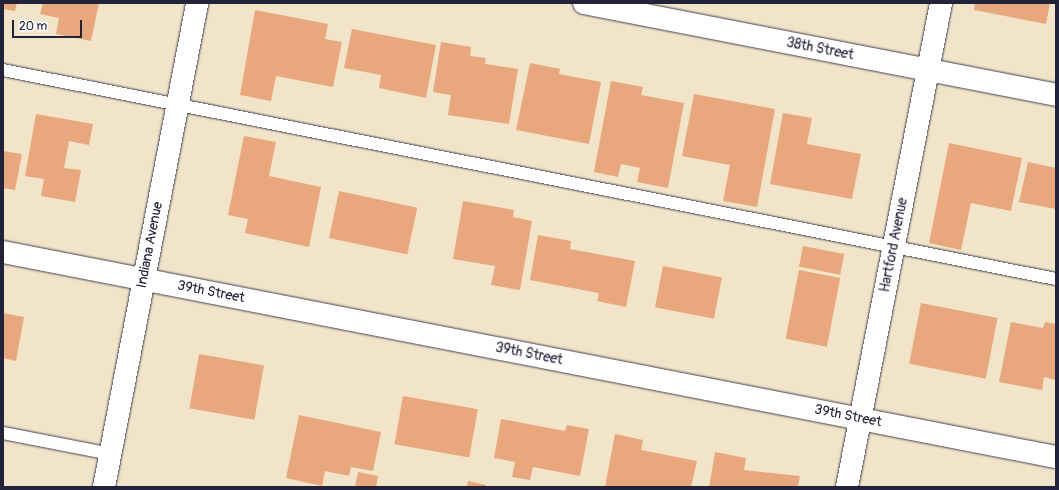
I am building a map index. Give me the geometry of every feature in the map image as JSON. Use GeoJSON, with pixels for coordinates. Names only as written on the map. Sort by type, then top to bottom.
{"type":"FeatureCollection","features":[{"type":"Feature","properties":{"kind":"street","name":"Indiana Avenue"},"geometry":{"type":"LineString","coordinates":[[104,487],[197,3]]}},
{"type":"Feature","properties":{"kind":"street","name":"38th Street"},"geometry":{"type":"LineString","coordinates":[[584,3],[1056,95]]}},
{"type":"Feature","properties":{"kind":"street","name":"Hartford Avenue"},"geometry":{"type":"LineString","coordinates":[[847,487],[941,3]]}},
{"type":"Feature","properties":{"kind":"street","name":"39th Street"},"geometry":{"type":"LineString","coordinates":[[3,252],[1056,457]]}},
{"type":"Feature","properties":{"kind":"lane"},"geometry":{"type":"LineString","coordinates":[[3,70],[178,103],[894,248],[1056,279]]}},
{"type":"Feature","properties":{"kind":"lane"},"geometry":{"type":"LineString","coordinates":[[3,433],[110,454]]}},
{"type":"Feature","properties":{"kind":"building"},"geometry":{"type":"Polygon","coordinates":[[[3,3],[17,3],[15,11],[3,9],[3,3]]]}},
{"type":"Feature","properties":{"kind":"building"},"geometry":{"type":"Polygon","coordinates":[[[43,3],[99,3],[91,41],[56,34],[59,18],[40,14],[43,3]]]}},
{"type":"Feature","properties":{"kind":"building"},"geometry":{"type":"Polygon","coordinates":[[[975,3],[1050,3],[1046,24],[974,10],[975,3]]]}},
{"type":"Feature","properties":{"kind":"building"},"geometry":{"type":"Polygon","coordinates":[[[255,10],[328,24],[325,39],[342,42],[333,87],[276,76],[271,101],[240,95],[255,10]]]}},
{"type":"Feature","properties":{"kind":"building"},"geometry":{"type":"Polygon","coordinates":[[[352,29],[436,45],[426,98],[379,88],[381,75],[344,68],[352,29]]]}},
{"type":"Feature","properties":{"kind":"building"},"geometry":{"type":"Polygon","coordinates":[[[441,42],[471,47],[470,56],[486,58],[485,64],[518,69],[509,124],[448,115],[451,95],[433,92],[441,42]]]}},
{"type":"Feature","properties":{"kind":"building"},"geometry":{"type":"Polygon","coordinates":[[[530,63],[560,69],[559,74],[601,82],[589,144],[516,130],[530,63]]]}},
{"type":"Feature","properties":{"kind":"building"},"geometry":{"type":"Polygon","coordinates":[[[611,81],[643,87],[641,95],[684,103],[668,188],[637,182],[640,168],[621,164],[618,177],[594,172],[611,81]]]}},
{"type":"Feature","properties":{"kind":"building"},"geometry":{"type":"Polygon","coordinates":[[[694,94],[775,109],[757,207],[723,201],[730,165],[682,156],[694,94]]]}},
{"type":"Feature","properties":{"kind":"building"},"geometry":{"type":"Polygon","coordinates":[[[783,113],[812,118],[807,144],[861,154],[852,199],[770,184],[783,113]]]}},
{"type":"Feature","properties":{"kind":"building"},"geometry":{"type":"Polygon","coordinates":[[[36,114],[93,124],[89,145],[69,141],[64,168],[81,170],[75,202],[41,196],[44,179],[25,176],[36,114]]]}},
{"type":"Feature","properties":{"kind":"building"},"geometry":{"type":"Polygon","coordinates":[[[244,136],[276,142],[269,176],[321,187],[309,247],[245,233],[248,219],[228,215],[244,136]]]}},
{"type":"Feature","properties":{"kind":"building"},"geometry":{"type":"Polygon","coordinates":[[[949,143],[1022,158],[1011,211],[971,203],[961,250],[929,243],[949,143]]]}},
{"type":"Feature","properties":{"kind":"building"},"geometry":{"type":"Polygon","coordinates":[[[3,151],[22,154],[15,190],[3,188],[3,151]]]}},
{"type":"Feature","properties":{"kind":"building"},"geometry":{"type":"Polygon","coordinates":[[[1028,162],[1056,168],[1056,209],[1019,202],[1028,162]]]}},
{"type":"Feature","properties":{"kind":"building"},"geometry":{"type":"Polygon","coordinates":[[[339,191],[417,208],[407,255],[329,238],[339,191]]]}},
{"type":"Feature","properties":{"kind":"building"},"geometry":{"type":"Polygon","coordinates":[[[463,201],[514,210],[513,217],[532,221],[520,290],[491,285],[495,266],[453,259],[463,201]]]}},
{"type":"Feature","properties":{"kind":"building"},"geometry":{"type":"Polygon","coordinates":[[[538,235],[571,241],[570,249],[635,261],[626,307],[597,301],[599,293],[530,280],[538,235]]]}},
{"type":"Feature","properties":{"kind":"building"},"geometry":{"type":"Polygon","coordinates":[[[803,246],[844,254],[840,275],[799,267],[803,246]]]}},
{"type":"Feature","properties":{"kind":"building"},"geometry":{"type":"Polygon","coordinates":[[[663,266],[722,277],[714,319],[655,307],[663,266]]]}},
{"type":"Feature","properties":{"kind":"building"},"geometry":{"type":"Polygon","coordinates":[[[799,270],[840,278],[827,347],[786,339],[799,270]]]}},
{"type":"Feature","properties":{"kind":"building"},"geometry":{"type":"Polygon","coordinates":[[[921,303],[998,318],[986,379],[909,364],[921,303]]]}},
{"type":"Feature","properties":{"kind":"building"},"geometry":{"type":"Polygon","coordinates":[[[3,313],[24,317],[16,361],[3,358],[3,313]]]}},
{"type":"Feature","properties":{"kind":"building"},"geometry":{"type":"Polygon","coordinates":[[[1011,322],[1043,328],[1045,322],[1056,324],[1056,380],[1044,377],[1042,390],[999,382],[1011,322]]]}},
{"type":"Feature","properties":{"kind":"building"},"geometry":{"type":"Polygon","coordinates":[[[199,354],[264,365],[254,420],[189,408],[199,354]]]}},
{"type":"Feature","properties":{"kind":"building"},"geometry":{"type":"Polygon","coordinates":[[[403,396],[478,409],[469,457],[394,444],[403,396]]]}},
{"type":"Feature","properties":{"kind":"building"},"geometry":{"type":"Polygon","coordinates":[[[299,415],[381,432],[373,471],[351,467],[349,476],[325,471],[322,486],[286,478],[299,415]]]}},
{"type":"Feature","properties":{"kind":"building"},"geometry":{"type":"Polygon","coordinates":[[[501,419],[565,431],[567,425],[589,429],[580,476],[533,467],[530,480],[512,477],[515,462],[494,458],[501,419]]]}},
{"type":"Feature","properties":{"kind":"building"},"geometry":{"type":"Polygon","coordinates":[[[615,434],[643,440],[641,450],[697,461],[691,487],[605,487],[615,434]]]}},
{"type":"Feature","properties":{"kind":"building"},"geometry":{"type":"Polygon","coordinates":[[[715,452],[746,458],[744,470],[800,476],[798,487],[709,487],[715,452]]]}},
{"type":"Feature","properties":{"kind":"building"},"geometry":{"type":"Polygon","coordinates":[[[358,472],[378,476],[376,487],[355,487],[358,472]]]}},
{"type":"Feature","properties":{"kind":"building"},"geometry":{"type":"Polygon","coordinates":[[[468,481],[486,485],[486,487],[467,487],[468,481]]]}}]}
